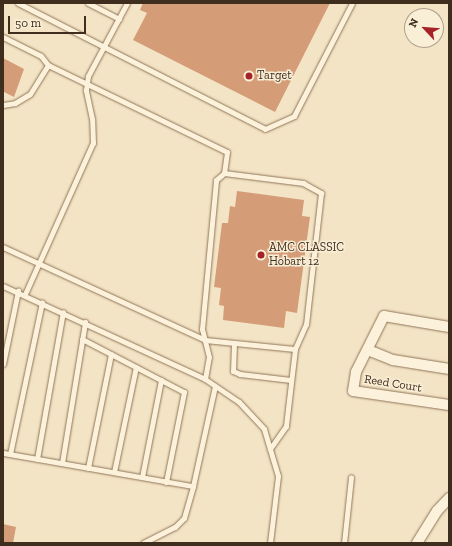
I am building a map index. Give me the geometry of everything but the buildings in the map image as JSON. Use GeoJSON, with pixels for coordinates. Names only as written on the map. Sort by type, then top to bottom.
{"type":"FeatureCollection","features":[{"type":"Feature","properties":{"kind":"street"},"geometry":{"type":"LineString","coordinates":[[449,327],[384,316],[368,350],[393,360],[449,369]]}},
{"type":"Feature","properties":{"kind":"street","name":"Reed Court"},"geometry":{"type":"LineString","coordinates":[[368,350],[356,372],[353,391],[449,405]]}},
{"type":"Feature","properties":{"kind":"street"},"geometry":{"type":"LineString","coordinates":[[417,543],[437,511],[449,498]]}},
{"type":"Feature","properties":{"kind":"lane"},"geometry":{"type":"LineString","coordinates":[[18,3],[265,128],[294,116],[352,3]]}},
{"type":"Feature","properties":{"kind":"lane"},"geometry":{"type":"LineString","coordinates":[[88,3],[119,19]]}},
{"type":"Feature","properties":{"kind":"lane"},"geometry":{"type":"LineString","coordinates":[[25,294],[94,144],[87,83],[127,3]]}},
{"type":"Feature","properties":{"kind":"lane"},"geometry":{"type":"LineString","coordinates":[[3,37],[41,56],[48,65],[227,152],[224,173],[216,180],[202,329],[209,357],[204,379]]}},
{"type":"Feature","properties":{"kind":"lane"},"geometry":{"type":"LineString","coordinates":[[3,105],[15,103],[30,94],[48,65]]}},
{"type":"Feature","properties":{"kind":"lane"},"geometry":{"type":"LineString","coordinates":[[224,173],[303,183],[320,193],[306,324],[295,349],[286,426],[270,449]]}},
{"type":"Feature","properties":{"kind":"lane"},"geometry":{"type":"LineString","coordinates":[[3,247],[205,340],[295,349]]}},
{"type":"Feature","properties":{"kind":"lane"},"geometry":{"type":"LineString","coordinates":[[3,286],[25,294],[204,379],[240,402],[264,429],[278,476],[270,543]]}},
{"type":"Feature","properties":{"kind":"lane"},"geometry":{"type":"LineString","coordinates":[[3,364],[18,291]]}},
{"type":"Feature","properties":{"kind":"lane"},"geometry":{"type":"LineString","coordinates":[[10,454],[42,302]]}},
{"type":"Feature","properties":{"kind":"lane"},"geometry":{"type":"LineString","coordinates":[[37,459],[63,312]]}},
{"type":"Feature","properties":{"kind":"lane"},"geometry":{"type":"LineString","coordinates":[[62,463],[85,322]]}},
{"type":"Feature","properties":{"kind":"lane"},"geometry":{"type":"LineString","coordinates":[[82,339],[184,392],[166,482]]}},
{"type":"Feature","properties":{"kind":"lane"},"geometry":{"type":"LineString","coordinates":[[234,343],[233,371],[240,374],[291,380]]}},
{"type":"Feature","properties":{"kind":"lane"},"geometry":{"type":"LineString","coordinates":[[88,468],[111,354]]}},
{"type":"Feature","properties":{"kind":"lane"},"geometry":{"type":"LineString","coordinates":[[114,472],[136,367]]}},
{"type":"Feature","properties":{"kind":"lane"},"geometry":{"type":"LineString","coordinates":[[142,477],[161,380]]}},
{"type":"Feature","properties":{"kind":"lane"},"geometry":{"type":"LineString","coordinates":[[143,543],[175,527],[184,518],[193,486],[215,386]]}},
{"type":"Feature","properties":{"kind":"lane"},"geometry":{"type":"LineString","coordinates":[[3,453],[193,486]]}},
{"type":"Feature","properties":{"kind":"lane"},"geometry":{"type":"LineString","coordinates":[[344,543],[351,477]]}},
{"type":"Feature","properties":{"kind":"place","name":"Target"},"geometry":{"type":"Point","coordinates":[249,76]}},
{"type":"Feature","properties":{"kind":"place","name":"AMC CLASSIC Hobart 12"},"geometry":{"type":"Point","coordinates":[261,255]}}]}
